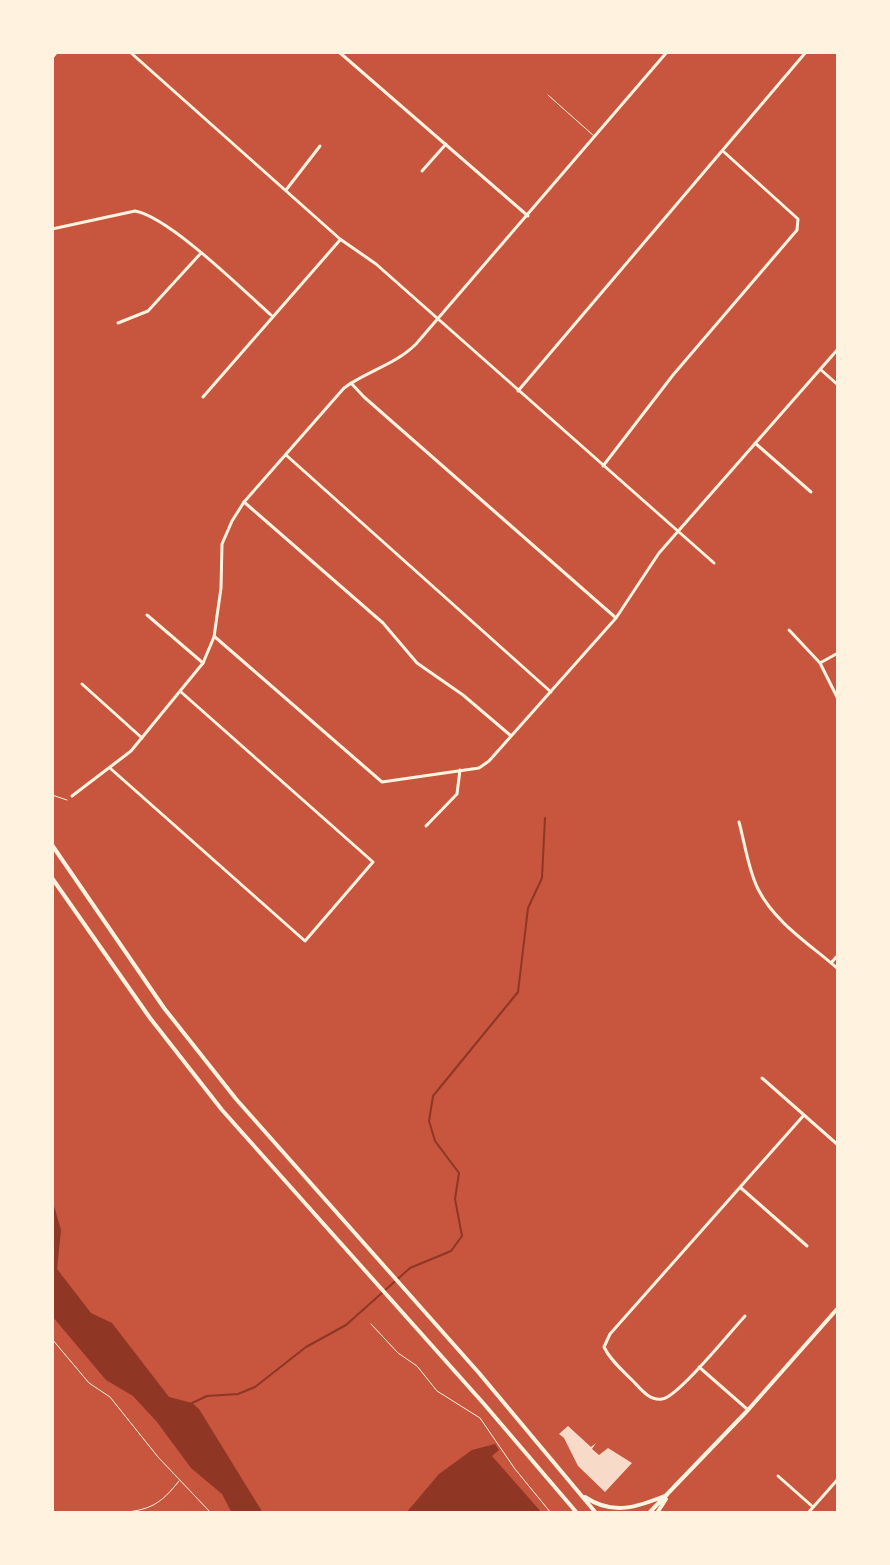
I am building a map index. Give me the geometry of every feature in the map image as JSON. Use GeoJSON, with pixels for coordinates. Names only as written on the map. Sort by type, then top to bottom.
{"type":"FeatureCollection","features":[{"type":"Feature","properties":{"kind":"main road"},"geometry":{"type":"LineString","coordinates":[[52,57],[56,52]]}},
{"type":"Feature","properties":{"kind":"main road"},"geometry":{"type":"LineString","coordinates":[[52,845],[164,1008],[236,1099],[596,1513]]}},
{"type":"Feature","properties":{"kind":"main road"},"geometry":{"type":"LineString","coordinates":[[52,878],[150,1018],[222,1110],[577,1513]]}},
{"type":"Feature","properties":{"kind":"main road"},"geometry":{"type":"LineString","coordinates":[[649,1513],[748,1410],[838,1308]]}},
{"type":"Feature","properties":{"kind":"main road"},"geometry":{"type":"LineString","coordinates":[[578,1492],[601,1506],[622,1509],[669,1494]]}},
{"type":"Feature","properties":{"kind":"main road"},"geometry":{"type":"LineString","coordinates":[[657,1513],[669,1494]]}},
{"type":"Feature","properties":{"kind":"street"},"geometry":{"type":"LineString","coordinates":[[130,52],[340,239],[376,264],[714,563]]}},
{"type":"Feature","properties":{"kind":"street"},"geometry":{"type":"LineString","coordinates":[[339,52],[528,216]]}},
{"type":"Feature","properties":{"kind":"street"},"geometry":{"type":"LineString","coordinates":[[72,796],[111,769],[142,738],[203,663],[214,637],[221,588],[222,544],[244,502],[351,383],[400,359],[438,320],[667,52]]}},
{"type":"Feature","properties":{"kind":"street"},"geometry":{"type":"LineString","coordinates":[[518,391],[806,52]]}},
{"type":"Feature","properties":{"kind":"street"},"geometry":{"type":"LineString","coordinates":[[422,171],[446,144]]}},
{"type":"Feature","properties":{"kind":"street"},"geometry":{"type":"LineString","coordinates":[[286,190],[320,146]]}},
{"type":"Feature","properties":{"kind":"street"},"geometry":{"type":"LineString","coordinates":[[603,466],[673,375],[797,230],[798,219],[723,152]]}},
{"type":"Feature","properties":{"kind":"street"},"geometry":{"type":"LineString","coordinates":[[52,229],[135,211],[147,213],[201,253],[271,315]]}},
{"type":"Feature","properties":{"kind":"street"},"geometry":{"type":"LineString","coordinates":[[203,397],[340,239]]}},
{"type":"Feature","properties":{"kind":"street"},"geometry":{"type":"LineString","coordinates":[[118,323],[148,311],[201,253]]}},
{"type":"Feature","properties":{"kind":"street"},"geometry":{"type":"LineString","coordinates":[[214,637],[382,782],[484,766],[616,618],[648,567],[838,349]]}},
{"type":"Feature","properties":{"kind":"street"},"geometry":{"type":"LineString","coordinates":[[819,368],[838,385]]}},
{"type":"Feature","properties":{"kind":"street"},"geometry":{"type":"LineString","coordinates":[[351,383],[616,618]]}},
{"type":"Feature","properties":{"kind":"street"},"geometry":{"type":"LineString","coordinates":[[755,443],[811,492]]}},
{"type":"Feature","properties":{"kind":"street"},"geometry":{"type":"LineString","coordinates":[[285,455],[551,692]]}},
{"type":"Feature","properties":{"kind":"street"},"geometry":{"type":"LineString","coordinates":[[244,502],[383,623],[417,663],[463,695],[510,735]]}},
{"type":"Feature","properties":{"kind":"street"},"geometry":{"type":"LineString","coordinates":[[147,615],[203,663]]}},
{"type":"Feature","properties":{"kind":"street"},"geometry":{"type":"LineString","coordinates":[[789,630],[820,663],[838,699]]}},
{"type":"Feature","properties":{"kind":"street"},"geometry":{"type":"LineString","coordinates":[[820,663],[838,653]]}},
{"type":"Feature","properties":{"kind":"street"},"geometry":{"type":"LineString","coordinates":[[82,684],[142,738]]}},
{"type":"Feature","properties":{"kind":"street"},"geometry":{"type":"LineString","coordinates":[[111,769],[305,941],[373,862],[181,692]]}},
{"type":"Feature","properties":{"kind":"street"},"geometry":{"type":"LineString","coordinates":[[426,826],[457,794],[460,770]]}},
{"type":"Feature","properties":{"kind":"street"},"geometry":{"type":"LineString","coordinates":[[739,822],[753,876],[765,901],[838,969]]}},
{"type":"Feature","properties":{"kind":"street"},"geometry":{"type":"LineString","coordinates":[[831,963],[838,955]]}},
{"type":"Feature","properties":{"kind":"street"},"geometry":{"type":"LineString","coordinates":[[762,1078],[838,1145]]}},
{"type":"Feature","properties":{"kind":"street"},"geometry":{"type":"LineString","coordinates":[[745,1316],[671,1397],[656,1399],[648,1395],[604,1347],[608,1336],[804,1115]]}},
{"type":"Feature","properties":{"kind":"street"},"geometry":{"type":"LineString","coordinates":[[740,1188],[807,1246]]}},
{"type":"Feature","properties":{"kind":"street"},"geometry":{"type":"LineString","coordinates":[[699,1367],[748,1410]]}},
{"type":"Feature","properties":{"kind":"street"},"geometry":{"type":"LineString","coordinates":[[778,1476],[813,1507]]}},
{"type":"Feature","properties":{"kind":"street"},"geometry":{"type":"LineString","coordinates":[[808,1513],[838,1479]]}},
{"type":"Feature","properties":{"kind":"lane"},"geometry":{"type":"LineString","coordinates":[[548,95],[595,137]]}},
{"type":"Feature","properties":{"kind":"path"},"geometry":{"type":"LineString","coordinates":[[52,795],[67,800]]}},
{"type":"Feature","properties":{"kind":"path"},"geometry":{"type":"LineString","coordinates":[[371,1324],[398,1353],[417,1366],[437,1391],[480,1418],[515,1469],[551,1513]]}},
{"type":"Feature","properties":{"kind":"path"},"geometry":{"type":"LineString","coordinates":[[52,1339],[89,1383],[110,1397],[158,1457],[211,1513]]}},
{"type":"Feature","properties":{"kind":"path"},"geometry":{"type":"LineString","coordinates":[[119,1513],[145,1511],[164,1500],[181,1479]]}},
{"type":"Feature","properties":{"kind":"shaded area"},"geometry":{"type":"Polygon","coordinates":[[[52,1199],[61,1230],[57,1269],[91,1313],[112,1323],[169,1397],[192,1403],[199,1409],[263,1513],[232,1513],[222,1494],[191,1468],[157,1422],[133,1396],[106,1380],[52,1316],[52,1199]]]}},
{"type":"Feature","properties":{"kind":"shaded area"},"geometry":{"type":"Polygon","coordinates":[[[495,1444],[499,1450],[492,1456],[542,1513],[406,1513],[439,1474],[472,1450],[495,1444]]]}},
{"type":"Feature","properties":{"kind":"building"},"geometry":{"type":"Polygon","coordinates":[[[568,1426],[591,1447],[596,1443],[592,1449],[599,1455],[608,1448],[632,1463],[605,1492],[578,1466],[559,1434],[568,1426]]]}},
{"type":"Feature","properties":{"kind":"waterway"},"geometry":{"type":"LineString","coordinates":[[192,1403],[207,1396],[238,1394],[255,1387],[306,1347],[346,1325],[410,1268],[451,1251],[462,1236],[455,1199],[459,1173],[435,1141],[429,1121],[433,1096],[518,992],[528,908],[542,878],[545,818]]}}]}
